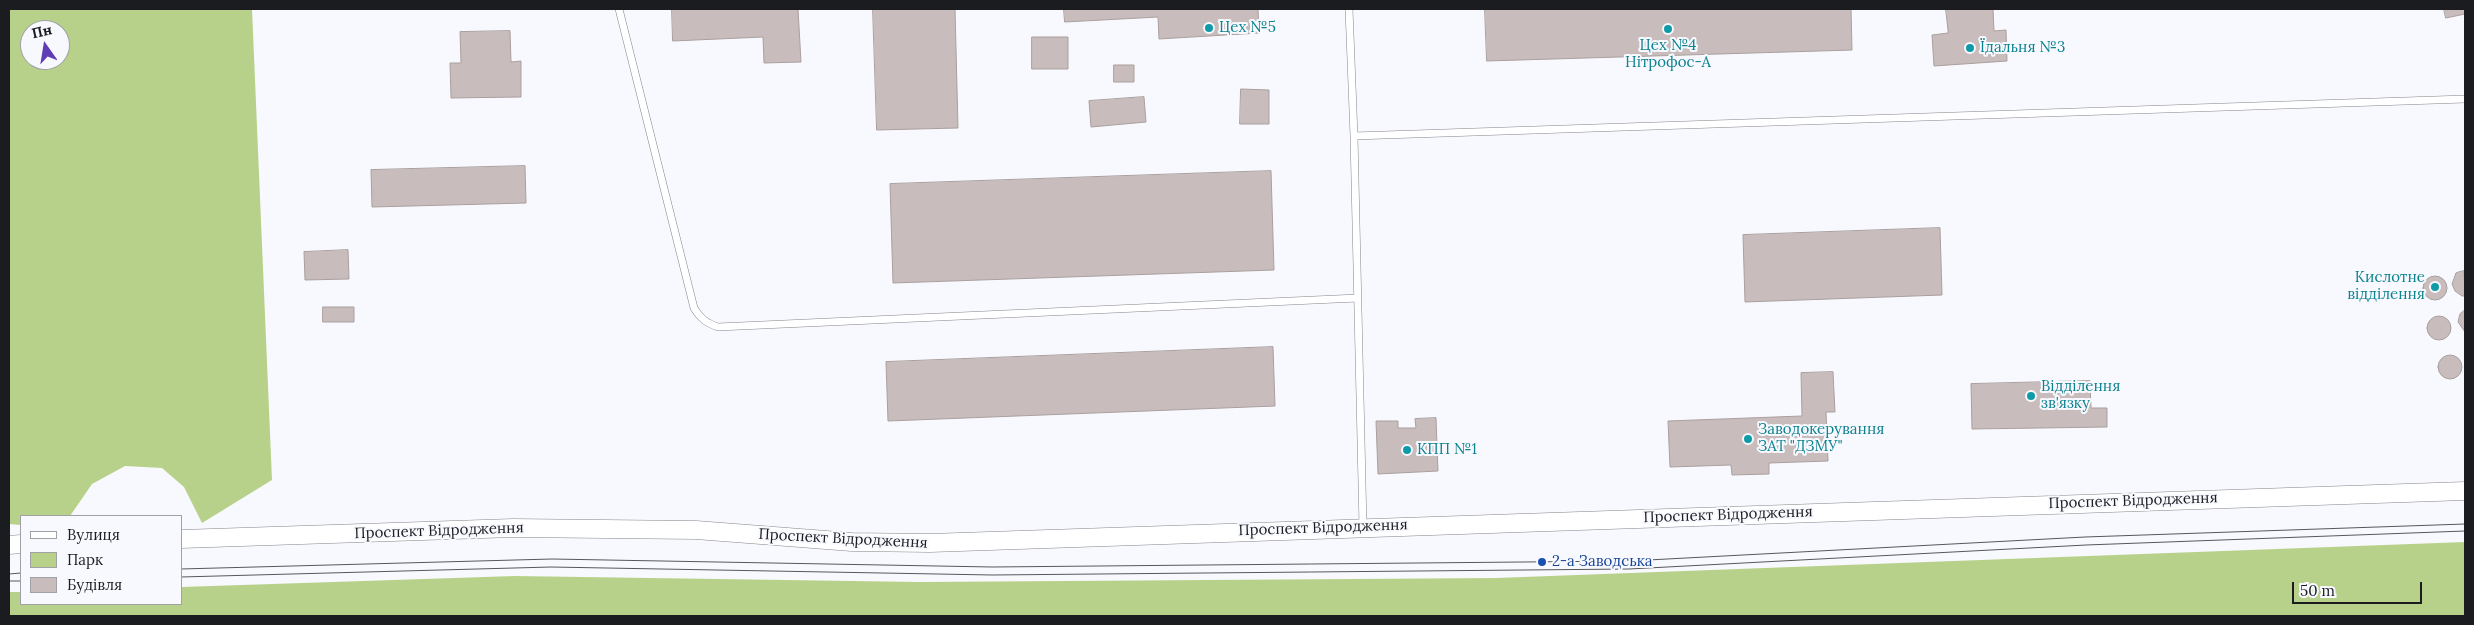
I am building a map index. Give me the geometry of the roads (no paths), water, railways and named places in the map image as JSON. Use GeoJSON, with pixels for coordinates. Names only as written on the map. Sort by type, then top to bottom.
{"type":"FeatureCollection","features":[{"type":"Feature","properties":{"kind":"street","name":"Проспект Відродження"},"geometry":{"type":"LineString","coordinates":[[182,539],[514,528],[696,530],[852,542],[930,543],[2465,491]]}},
{"type":"Feature","properties":{"kind":"lane"},"geometry":{"type":"LineString","coordinates":[[618,9],[694,308],[708,324],[718,327],[1358,298]]}},
{"type":"Feature","properties":{"kind":"lane"},"geometry":{"type":"LineString","coordinates":[[1349,9],[1354,136],[1363,527]]}},
{"type":"Feature","properties":{"kind":"lane"},"geometry":{"type":"LineString","coordinates":[[1354,136],[2465,99]]}},
{"type":"Feature","properties":{"kind":"tram line"},"geometry":{"type":"LineString","coordinates":[[182,569],[552,559],[992,567],[1629,561],[2085,537],[2465,524]]}},
{"type":"Feature","properties":{"kind":"tram line"},"geometry":{"type":"LineString","coordinates":[[182,577],[551,567],[992,575],[1629,569],[2086,545],[2465,531]]}},
{"type":"Feature","properties":{"kind":"tram line"},"geometry":{"type":"LineString","coordinates":[[9,574],[20,573]]}},
{"type":"Feature","properties":{"kind":"tram line"},"geometry":{"type":"LineString","coordinates":[[9,581],[20,581]]}},
{"type":"Feature","properties":{"kind":"place","name":"Цех №5"},"geometry":{"type":"Point","coordinates":[1209,28]}},
{"type":"Feature","properties":{"kind":"place","name":"Цех №4 Нітрофос-А"},"geometry":{"type":"Point","coordinates":[1668,29]}},
{"type":"Feature","properties":{"kind":"place","name":"Їдальня №3"},"geometry":{"type":"Point","coordinates":[1970,48]}},
{"type":"Feature","properties":{"kind":"place","name":"Кислотне відділення"},"geometry":{"type":"Point","coordinates":[2435,287]}},
{"type":"Feature","properties":{"kind":"place","name":"Відділення зв'язку"},"geometry":{"type":"Point","coordinates":[2031,396]}},
{"type":"Feature","properties":{"kind":"place","name":"Заводокерування ЗАТ \"ДЗМУ\""},"geometry":{"type":"Point","coordinates":[1748,439]}},
{"type":"Feature","properties":{"kind":"place","name":"КПП №1"},"geometry":{"type":"Point","coordinates":[1407,450]}},
{"type":"Feature","properties":{"kind":"place","name":"2-а Заводська"},"geometry":{"type":"Point","coordinates":[1542,562]}}]}
